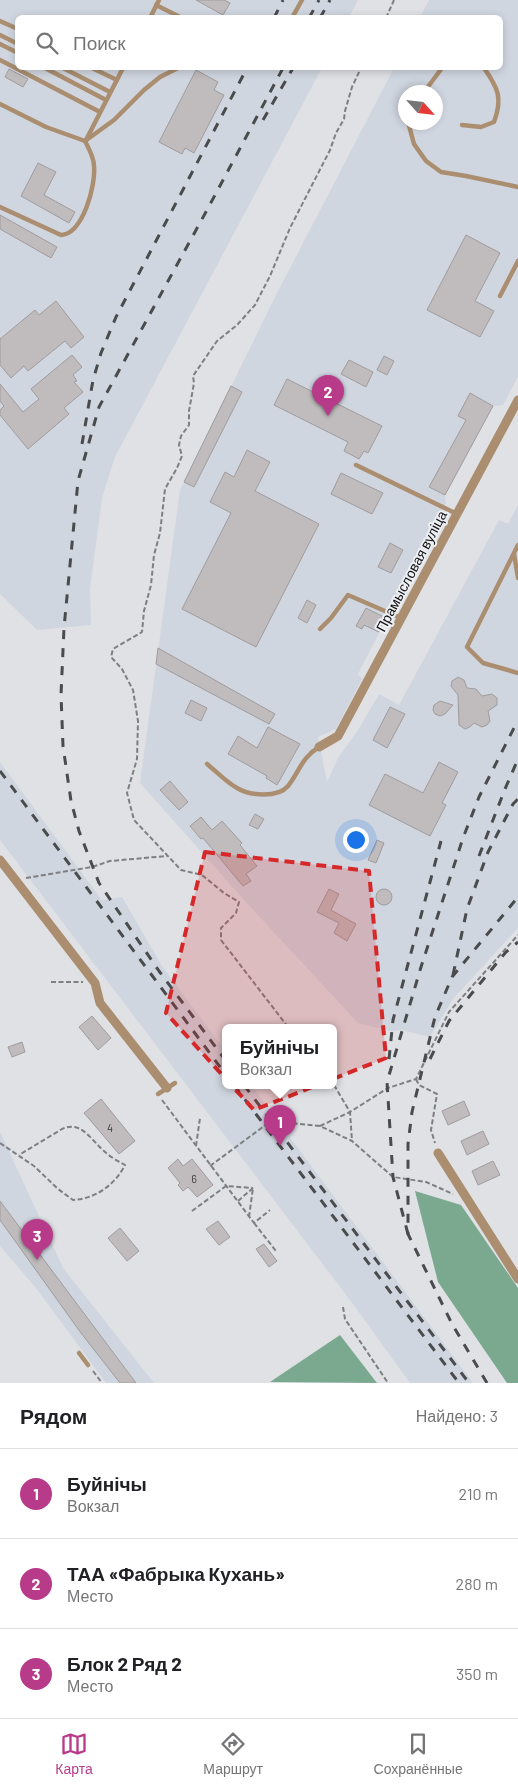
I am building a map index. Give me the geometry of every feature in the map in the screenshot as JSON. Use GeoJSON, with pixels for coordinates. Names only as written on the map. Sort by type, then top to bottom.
{"type":"FeatureCollection","features":[{"type":"Feature","properties":{"kind":"street","name":"Прамысловая вуліца"},"geometry":{"type":"LineString","coordinates":[[320,747],[338,736],[518,400]]}},
{"type":"Feature","properties":{"kind":"street"},"geometry":{"type":"LineString","coordinates":[[0,860],[95,983],[100,1003],[171,1086]]}},
{"type":"Feature","properties":{"kind":"street"},"geometry":{"type":"LineString","coordinates":[[438,1153],[518,1279]]}},
{"type":"Feature","properties":{"kind":"lane"},"geometry":{"type":"LineString","coordinates":[[153,15],[159,0]]}},
{"type":"Feature","properties":{"kind":"lane"},"geometry":{"type":"LineString","coordinates":[[294,15],[302,0]]}},
{"type":"Feature","properties":{"kind":"lane"},"geometry":{"type":"LineString","coordinates":[[156,5],[176,15]]}},
{"type":"Feature","properties":{"kind":"lane"},"geometry":{"type":"LineString","coordinates":[[0,21],[15,27]]}},
{"type":"Feature","properties":{"kind":"lane"},"geometry":{"type":"LineString","coordinates":[[0,35],[15,42]]}},
{"type":"Feature","properties":{"kind":"lane"},"geometry":{"type":"LineString","coordinates":[[0,44],[15,52]]}},
{"type":"Feature","properties":{"kind":"lane"},"geometry":{"type":"LineString","coordinates":[[0,60],[15,68]]}},
{"type":"Feature","properties":{"kind":"lane"},"geometry":{"type":"LineString","coordinates":[[19,70],[100,112]]}},
{"type":"Feature","properties":{"kind":"lane"},"geometry":{"type":"LineString","coordinates":[[49,70],[106,100]]}},
{"type":"Feature","properties":{"kind":"lane"},"geometry":{"type":"LineString","coordinates":[[67,70],[110,92]]}},
{"type":"Feature","properties":{"kind":"lane"},"geometry":{"type":"LineString","coordinates":[[96,70],[116,80]]}},
{"type":"Feature","properties":{"kind":"lane"},"geometry":{"type":"LineString","coordinates":[[85,141],[122,70]]}},
{"type":"Feature","properties":{"kind":"lane"},"geometry":{"type":"LineString","coordinates":[[85,141],[114,120],[160,77],[174,70]]}},
{"type":"Feature","properties":{"kind":"lane"},"geometry":{"type":"LineString","coordinates":[[429,85],[440,70]]}},
{"type":"Feature","properties":{"kind":"lane"},"geometry":{"type":"LineString","coordinates":[[462,126],[481,127],[494,122],[499,107],[496,85],[485,70]]}},
{"type":"Feature","properties":{"kind":"lane"},"geometry":{"type":"LineString","coordinates":[[0,104],[46,127],[85,141],[92,155],[94,166],[94,178],[88,205],[72,231],[66,235],[61,235],[0,207]]}},
{"type":"Feature","properties":{"kind":"lane"},"geometry":{"type":"LineString","coordinates":[[410,130],[414,144],[426,161],[441,172],[518,187]]}},
{"type":"Feature","properties":{"kind":"lane"},"geometry":{"type":"LineString","coordinates":[[500,296],[518,260]]}},
{"type":"Feature","properties":{"kind":"lane"},"geometry":{"type":"LineString","coordinates":[[356,465],[457,514]]}},
{"type":"Feature","properties":{"kind":"lane"},"geometry":{"type":"LineString","coordinates":[[518,545],[467,647],[483,664],[518,673]]}},
{"type":"Feature","properties":{"kind":"lane"},"geometry":{"type":"LineString","coordinates":[[514,553],[518,578]]}},
{"type":"Feature","properties":{"kind":"lane"},"geometry":{"type":"LineString","coordinates":[[320,629],[348,595],[401,618]]}},
{"type":"Feature","properties":{"kind":"lane"},"geometry":{"type":"LineString","coordinates":[[207,764],[237,788],[257,794],[277,792],[284,790],[307,755],[320,747]]}},
{"type":"Feature","properties":{"kind":"lane"},"geometry":{"type":"LineString","coordinates":[[158,1094],[171,1086]]}},
{"type":"Feature","properties":{"kind":"lane"},"geometry":{"type":"LineString","coordinates":[[79,1353],[88,1365]]}},
{"type":"Feature","properties":{"kind":"path"},"geometry":{"type":"LineString","coordinates":[[387,15],[394,0]]}},
{"type":"Feature","properties":{"kind":"path"},"geometry":{"type":"LineString","coordinates":[[286,1024],[221,940],[221,928],[236,913],[239,902],[224,893],[202,875],[181,870],[134,820],[127,793],[137,759],[138,721],[133,690],[122,669],[111,657],[113,649],[142,632],[144,611],[151,585],[154,555],[160,533],[164,489],[182,456],[179,445],[181,436],[190,425],[189,411],[194,383],[193,376],[217,341],[237,325],[255,305],[270,276],[290,228],[344,119],[352,87],[360,70]]}},
{"type":"Feature","properties":{"kind":"path"},"geometry":{"type":"LineString","coordinates":[[16,880],[92,867],[110,861],[167,856]]}},
{"type":"Feature","properties":{"kind":"path"},"geometry":{"type":"LineString","coordinates":[[320,1126],[350,1112],[388,1088],[416,1079],[449,1012],[518,935]]}},
{"type":"Feature","properties":{"kind":"path"},"geometry":{"type":"LineString","coordinates":[[51,982],[95,983]]}},
{"type":"Feature","properties":{"kind":"path"},"geometry":{"type":"LineString","coordinates":[[416,1079],[419,1085],[437,1094],[431,1130],[438,1153]]}},
{"type":"Feature","properties":{"kind":"path"},"geometry":{"type":"LineString","coordinates":[[336,1089],[350,1112],[352,1141]]}},
{"type":"Feature","properties":{"kind":"path"},"geometry":{"type":"LineString","coordinates":[[158,1094],[210,1166],[276,1251]]}},
{"type":"Feature","properties":{"kind":"path"},"geometry":{"type":"LineString","coordinates":[[196,1146],[200,1118]]}},
{"type":"Feature","properties":{"kind":"path"},"geometry":{"type":"LineString","coordinates":[[210,1166],[271,1121],[320,1126],[352,1141],[393,1177],[426,1182],[469,1200]]}},
{"type":"Feature","properties":{"kind":"path"},"geometry":{"type":"LineString","coordinates":[[0,1143],[19,1155],[73,1200],[95,1196],[120,1174],[125,1165],[104,1151],[88,1135],[75,1126],[62,1129],[19,1155]]}},
{"type":"Feature","properties":{"kind":"path"},"geometry":{"type":"LineString","coordinates":[[192,1211],[226,1186],[254,1188]]}},
{"type":"Feature","properties":{"kind":"path"},"geometry":{"type":"LineString","coordinates":[[238,1202],[254,1188]]}},
{"type":"Feature","properties":{"kind":"path"},"geometry":{"type":"LineString","coordinates":[[249,1217],[254,1188]]}},
{"type":"Feature","properties":{"kind":"path"},"geometry":{"type":"LineString","coordinates":[[254,1223],[270,1210]]}},
{"type":"Feature","properties":{"kind":"path"},"geometry":{"type":"LineString","coordinates":[[343,1307],[345,1320],[388,1383]]}},
{"type":"Feature","properties":{"kind":"path"},"geometry":{"type":"LineString","coordinates":[[88,1365],[102,1383]]}},
{"type":"Feature","properties":{"kind":"highlighted area"},"geometry":{"type":"Polygon","coordinates":[[[205,852],[369,871],[386,1058],[254,1110],[166,1013],[205,852]]]}},
{"type":"Feature","properties":{"kind":"shaded area"},"geometry":{"type":"Polygon","coordinates":[[[0,0],[358,0],[350,15],[15,15],[15,70],[321,70],[115,457],[102,498],[90,589],[91,625],[37,630],[0,594],[0,0]]]}},
{"type":"Feature","properties":{"kind":"shaded area"},"geometry":{"type":"Polygon","coordinates":[[[429,0],[518,0],[518,377],[503,405],[493,406],[445,495],[446,503],[358,674],[362,679],[336,729],[318,737],[327,782],[338,758],[358,730],[379,694],[399,705],[499,520],[508,524],[518,505],[518,928],[453,999],[430,1037],[402,1030],[391,1031],[358,1023],[245,901],[140,783],[180,490],[277,293],[393,70],[503,70],[503,15],[421,15],[429,0]]]}},
{"type":"Feature","properties":{"kind":"shaded area"},"geometry":{"type":"Polygon","coordinates":[[[0,762],[102,900],[122,897],[162,966],[222,1047],[222,1089],[254,1089],[473,1383],[410,1383],[350,1300],[0,840],[0,762]]]}},
{"type":"Feature","properties":{"kind":"shaded area"},"geometry":{"type":"Polygon","coordinates":[[[0,1132],[63,1268],[154,1383],[106,1383],[36,1288],[0,1246],[0,1132]]]}},
{"type":"Feature","properties":{"kind":"green space"},"geometry":{"type":"Polygon","coordinates":[[[415,1191],[461,1205],[518,1288],[518,1383],[507,1383],[438,1282],[415,1191]]]}},
{"type":"Feature","properties":{"kind":"green space"},"geometry":{"type":"Polygon","coordinates":[[[340,1335],[377,1383],[270,1382],[340,1335]]]}},
{"type":"Feature","properties":{"kind":"building"},"geometry":{"type":"Polygon","coordinates":[[[196,0],[224,0],[230,3],[223,15],[196,0]]]}},
{"type":"Feature","properties":{"kind":"building"},"geometry":{"type":"Polygon","coordinates":[[[9,69],[28,79],[23,87],[5,77],[9,69]]]}},
{"type":"Feature","properties":{"kind":"building"},"geometry":{"type":"Polygon","coordinates":[[[196,70],[218,82],[214,90],[224,95],[194,153],[185,148],[182,154],[159,142],[196,70]]]}},
{"type":"Feature","properties":{"kind":"building"},"geometry":{"type":"Polygon","coordinates":[[[38,163],[56,172],[44,195],[75,212],[69,223],[21,196],[38,163]]]}},
{"type":"Feature","properties":{"kind":"building"},"geometry":{"type":"Polygon","coordinates":[[[0,215],[57,247],[51,258],[0,229],[0,215]]]}},
{"type":"Feature","properties":{"kind":"building"},"geometry":{"type":"Polygon","coordinates":[[[466,235],[500,253],[475,301],[494,311],[480,337],[427,310],[466,235]]]}},
{"type":"Feature","properties":{"kind":"building"},"geometry":{"type":"Polygon","coordinates":[[[56,301],[84,337],[71,348],[65,341],[28,371],[24,366],[11,378],[0,365],[0,339],[35,310],[39,315],[56,301]]]}},
{"type":"Feature","properties":{"kind":"building"},"geometry":{"type":"Polygon","coordinates":[[[72,355],[82,367],[73,375],[77,381],[74,382],[83,392],[64,408],[69,414],[28,449],[0,415],[0,410],[4,406],[0,401],[0,384],[23,412],[39,399],[31,389],[72,355]]]}},
{"type":"Feature","properties":{"kind":"building"},"geometry":{"type":"Polygon","coordinates":[[[384,356],[394,361],[387,375],[377,370],[384,356]]]}},
{"type":"Feature","properties":{"kind":"building"},"geometry":{"type":"Polygon","coordinates":[[[349,360],[373,372],[366,387],[341,374],[349,360]]]}},
{"type":"Feature","properties":{"kind":"building"},"geometry":{"type":"Polygon","coordinates":[[[287,379],[382,426],[368,453],[364,451],[359,459],[344,451],[348,442],[274,405],[287,379]]]}},
{"type":"Feature","properties":{"kind":"building"},"geometry":{"type":"Polygon","coordinates":[[[231,386],[242,392],[194,487],[184,482],[231,386]]]}},
{"type":"Feature","properties":{"kind":"building"},"geometry":{"type":"Polygon","coordinates":[[[470,393],[493,406],[445,495],[429,487],[466,420],[458,416],[470,393]]]}},
{"type":"Feature","properties":{"kind":"building"},"geometry":{"type":"Polygon","coordinates":[[[247,450],[270,462],[255,491],[319,524],[256,647],[182,609],[231,513],[210,502],[225,472],[234,477],[247,450]]]}},
{"type":"Feature","properties":{"kind":"building"},"geometry":{"type":"Polygon","coordinates":[[[341,473],[383,493],[372,514],[331,494],[341,473]]]}},
{"type":"Feature","properties":{"kind":"building"},"geometry":{"type":"Polygon","coordinates":[[[390,543],[403,550],[391,573],[378,567],[390,543]]]}},
{"type":"Feature","properties":{"kind":"building"},"geometry":{"type":"Polygon","coordinates":[[[307,600],[316,605],[307,623],[298,618],[307,600]]]}},
{"type":"Feature","properties":{"kind":"building"},"geometry":{"type":"Polygon","coordinates":[[[366,608],[386,618],[379,632],[364,625],[362,629],[356,626],[366,608]]]}},
{"type":"Feature","properties":{"kind":"building"},"geometry":{"type":"Polygon","coordinates":[[[158,648],[275,714],[269,724],[156,664],[158,648]]]}},
{"type":"Feature","properties":{"kind":"building"},"geometry":{"type":"Polygon","coordinates":[[[458,677],[464,680],[467,688],[476,689],[482,696],[492,694],[497,698],[497,705],[488,711],[490,721],[487,725],[482,727],[474,723],[465,729],[459,725],[458,695],[451,686],[452,681],[458,677]]]}},
{"type":"Feature","properties":{"kind":"building"},"geometry":{"type":"Polygon","coordinates":[[[191,700],[207,708],[201,721],[185,713],[191,700]]]}},
{"type":"Feature","properties":{"kind":"building"},"geometry":{"type":"Polygon","coordinates":[[[440,701],[453,705],[445,714],[440,716],[435,714],[433,710],[434,705],[440,701]]]}},
{"type":"Feature","properties":{"kind":"building"},"geometry":{"type":"Polygon","coordinates":[[[390,707],[405,714],[387,748],[373,740],[390,707]]]}},
{"type":"Feature","properties":{"kind":"building"},"geometry":{"type":"Polygon","coordinates":[[[268,727],[300,744],[277,785],[266,778],[267,776],[228,754],[238,736],[257,748],[268,727]]]}},
{"type":"Feature","properties":{"kind":"building"},"geometry":{"type":"Polygon","coordinates":[[[439,762],[458,772],[442,803],[446,805],[430,836],[369,805],[385,774],[423,793],[439,762]]]}},
{"type":"Feature","properties":{"kind":"building"},"geometry":{"type":"Polygon","coordinates":[[[170,781],[188,802],[179,810],[160,790],[170,781]]]}},
{"type":"Feature","properties":{"kind":"building"},"geometry":{"type":"Polygon","coordinates":[[[255,814],[264,819],[258,829],[249,825],[255,814]]]}},
{"type":"Feature","properties":{"kind":"building"},"geometry":{"type":"Polygon","coordinates":[[[201,817],[212,830],[222,821],[242,843],[240,845],[257,866],[246,874],[251,881],[243,886],[203,838],[201,839],[190,826],[201,817]]]}},
{"type":"Feature","properties":{"kind":"building"},"geometry":{"type":"Polygon","coordinates":[[[377,840],[384,843],[376,863],[368,860],[377,840]]]}},
{"type":"Feature","properties":{"kind":"building"},"geometry":{"type":"Polygon","coordinates":[[[329,889],[339,894],[331,910],[356,924],[347,941],[334,933],[339,923],[317,912],[329,889]]]}},
{"type":"Feature","properties":{"kind":"building"},"geometry":{"type":"Polygon","coordinates":[[[384,889],[392,897],[384,905],[376,897],[384,889]]]}},
{"type":"Feature","properties":{"kind":"building"},"geometry":{"type":"Polygon","coordinates":[[[92,1016],[111,1038],[98,1050],[79,1027],[92,1016]]]}},
{"type":"Feature","properties":{"kind":"building"},"geometry":{"type":"Polygon","coordinates":[[[22,1042],[25,1052],[12,1057],[8,1047],[22,1042]]]}},
{"type":"Feature","properties":{"kind":"building"},"geometry":{"type":"Polygon","coordinates":[[[101,1099],[135,1141],[119,1154],[84,1113],[101,1099]]]}},
{"type":"Feature","properties":{"kind":"building"},"geometry":{"type":"Polygon","coordinates":[[[464,1101],[470,1115],[448,1125],[442,1111],[464,1101]]]}},
{"type":"Feature","properties":{"kind":"building"},"geometry":{"type":"Polygon","coordinates":[[[483,1131],[489,1144],[467,1155],[461,1141],[483,1131]]]}},
{"type":"Feature","properties":{"kind":"building"},"geometry":{"type":"Polygon","coordinates":[[[178,1159],[183,1166],[192,1159],[213,1185],[197,1197],[188,1187],[183,1191],[178,1185],[180,1183],[168,1168],[178,1159]]]}},
{"type":"Feature","properties":{"kind":"building"},"geometry":{"type":"Polygon","coordinates":[[[493,1161],[500,1175],[478,1185],[472,1171],[493,1161]]]}},
{"type":"Feature","properties":{"kind":"building"},"geometry":{"type":"Polygon","coordinates":[[[0,1201],[136,1383],[120,1383],[81,1333],[0,1220],[0,1201]]]}},
{"type":"Feature","properties":{"kind":"building"},"geometry":{"type":"Polygon","coordinates":[[[218,1221],[230,1237],[219,1245],[206,1229],[218,1221]]]}},
{"type":"Feature","properties":{"kind":"building"},"geometry":{"type":"Polygon","coordinates":[[[120,1228],[139,1251],[127,1261],[108,1238],[120,1228]]]}},
{"type":"Feature","properties":{"kind":"building"},"geometry":{"type":"Polygon","coordinates":[[[264,1244],[277,1261],[269,1267],[256,1249],[264,1244]]]}},
{"type":"Feature","properties":{"kind":"railway"},"geometry":{"type":"LineString","coordinates":[[276,15],[283,0]]}},
{"type":"Feature","properties":{"kind":"railway"},"geometry":{"type":"LineString","coordinates":[[311,15],[319,0]]}},
{"type":"Feature","properties":{"kind":"railway"},"geometry":{"type":"LineString","coordinates":[[322,15],[330,0]]}},
{"type":"Feature","properties":{"kind":"railway"},"geometry":{"type":"LineString","coordinates":[[82,444],[93,380],[101,353],[116,317],[246,70]]}},
{"type":"Feature","properties":{"kind":"railway"},"geometry":{"type":"LineString","coordinates":[[222,1056],[159,971],[99,883],[79,831],[71,801],[63,746],[61,695],[64,628],[78,481],[99,407],[282,70]]}},
{"type":"Feature","properties":{"kind":"railway"},"geometry":{"type":"LineString","coordinates":[[263,120],[292,70]]}},
{"type":"Feature","properties":{"kind":"railway"},"geometry":{"type":"LineString","coordinates":[[408,1234],[393,1177],[387,1082],[421,967],[463,838],[479,797],[518,720]]}},
{"type":"Feature","properties":{"kind":"railway"},"geometry":{"type":"LineString","coordinates":[[479,856],[518,759]]}},
{"type":"Feature","properties":{"kind":"railway"},"geometry":{"type":"LineString","coordinates":[[0,771],[222,1070]]}},
{"type":"Feature","properties":{"kind":"railway"},"geometry":{"type":"LineString","coordinates":[[453,975],[467,909],[488,852],[513,804],[518,799]]}},
{"type":"Feature","properties":{"kind":"railway"},"geometry":{"type":"LineString","coordinates":[[389,1059],[393,1020],[441,841]]}},
{"type":"Feature","properties":{"kind":"railway"},"geometry":{"type":"LineString","coordinates":[[487,1383],[452,1324],[408,1234],[408,1144],[412,1112],[435,1017],[452,977],[518,897]]}},
{"type":"Feature","properties":{"kind":"railway"},"geometry":{"type":"LineString","coordinates":[[430,1059],[449,1021],[506,952],[518,942]]}},
{"type":"Feature","properties":{"kind":"railway"},"geometry":{"type":"LineString","coordinates":[[237,1089],[459,1383]]}},
{"type":"Feature","properties":{"kind":"railway"},"geometry":{"type":"LineString","coordinates":[[247,1089],[469,1383]]}},
{"type":"Feature","properties":{"kind":"place","name":"ТАА «Фабрыка Кухань»"},"geometry":{"type":"Point","coordinates":[328,416]}},
{"type":"Feature","properties":{"kind":"place","name":"Буйнічы"},"geometry":{"type":"Point","coordinates":[280,1146]}},
{"type":"Feature","properties":{"kind":"place","name":"Блок 2 Ряд 2"},"geometry":{"type":"Point","coordinates":[37,1260]}}]}
